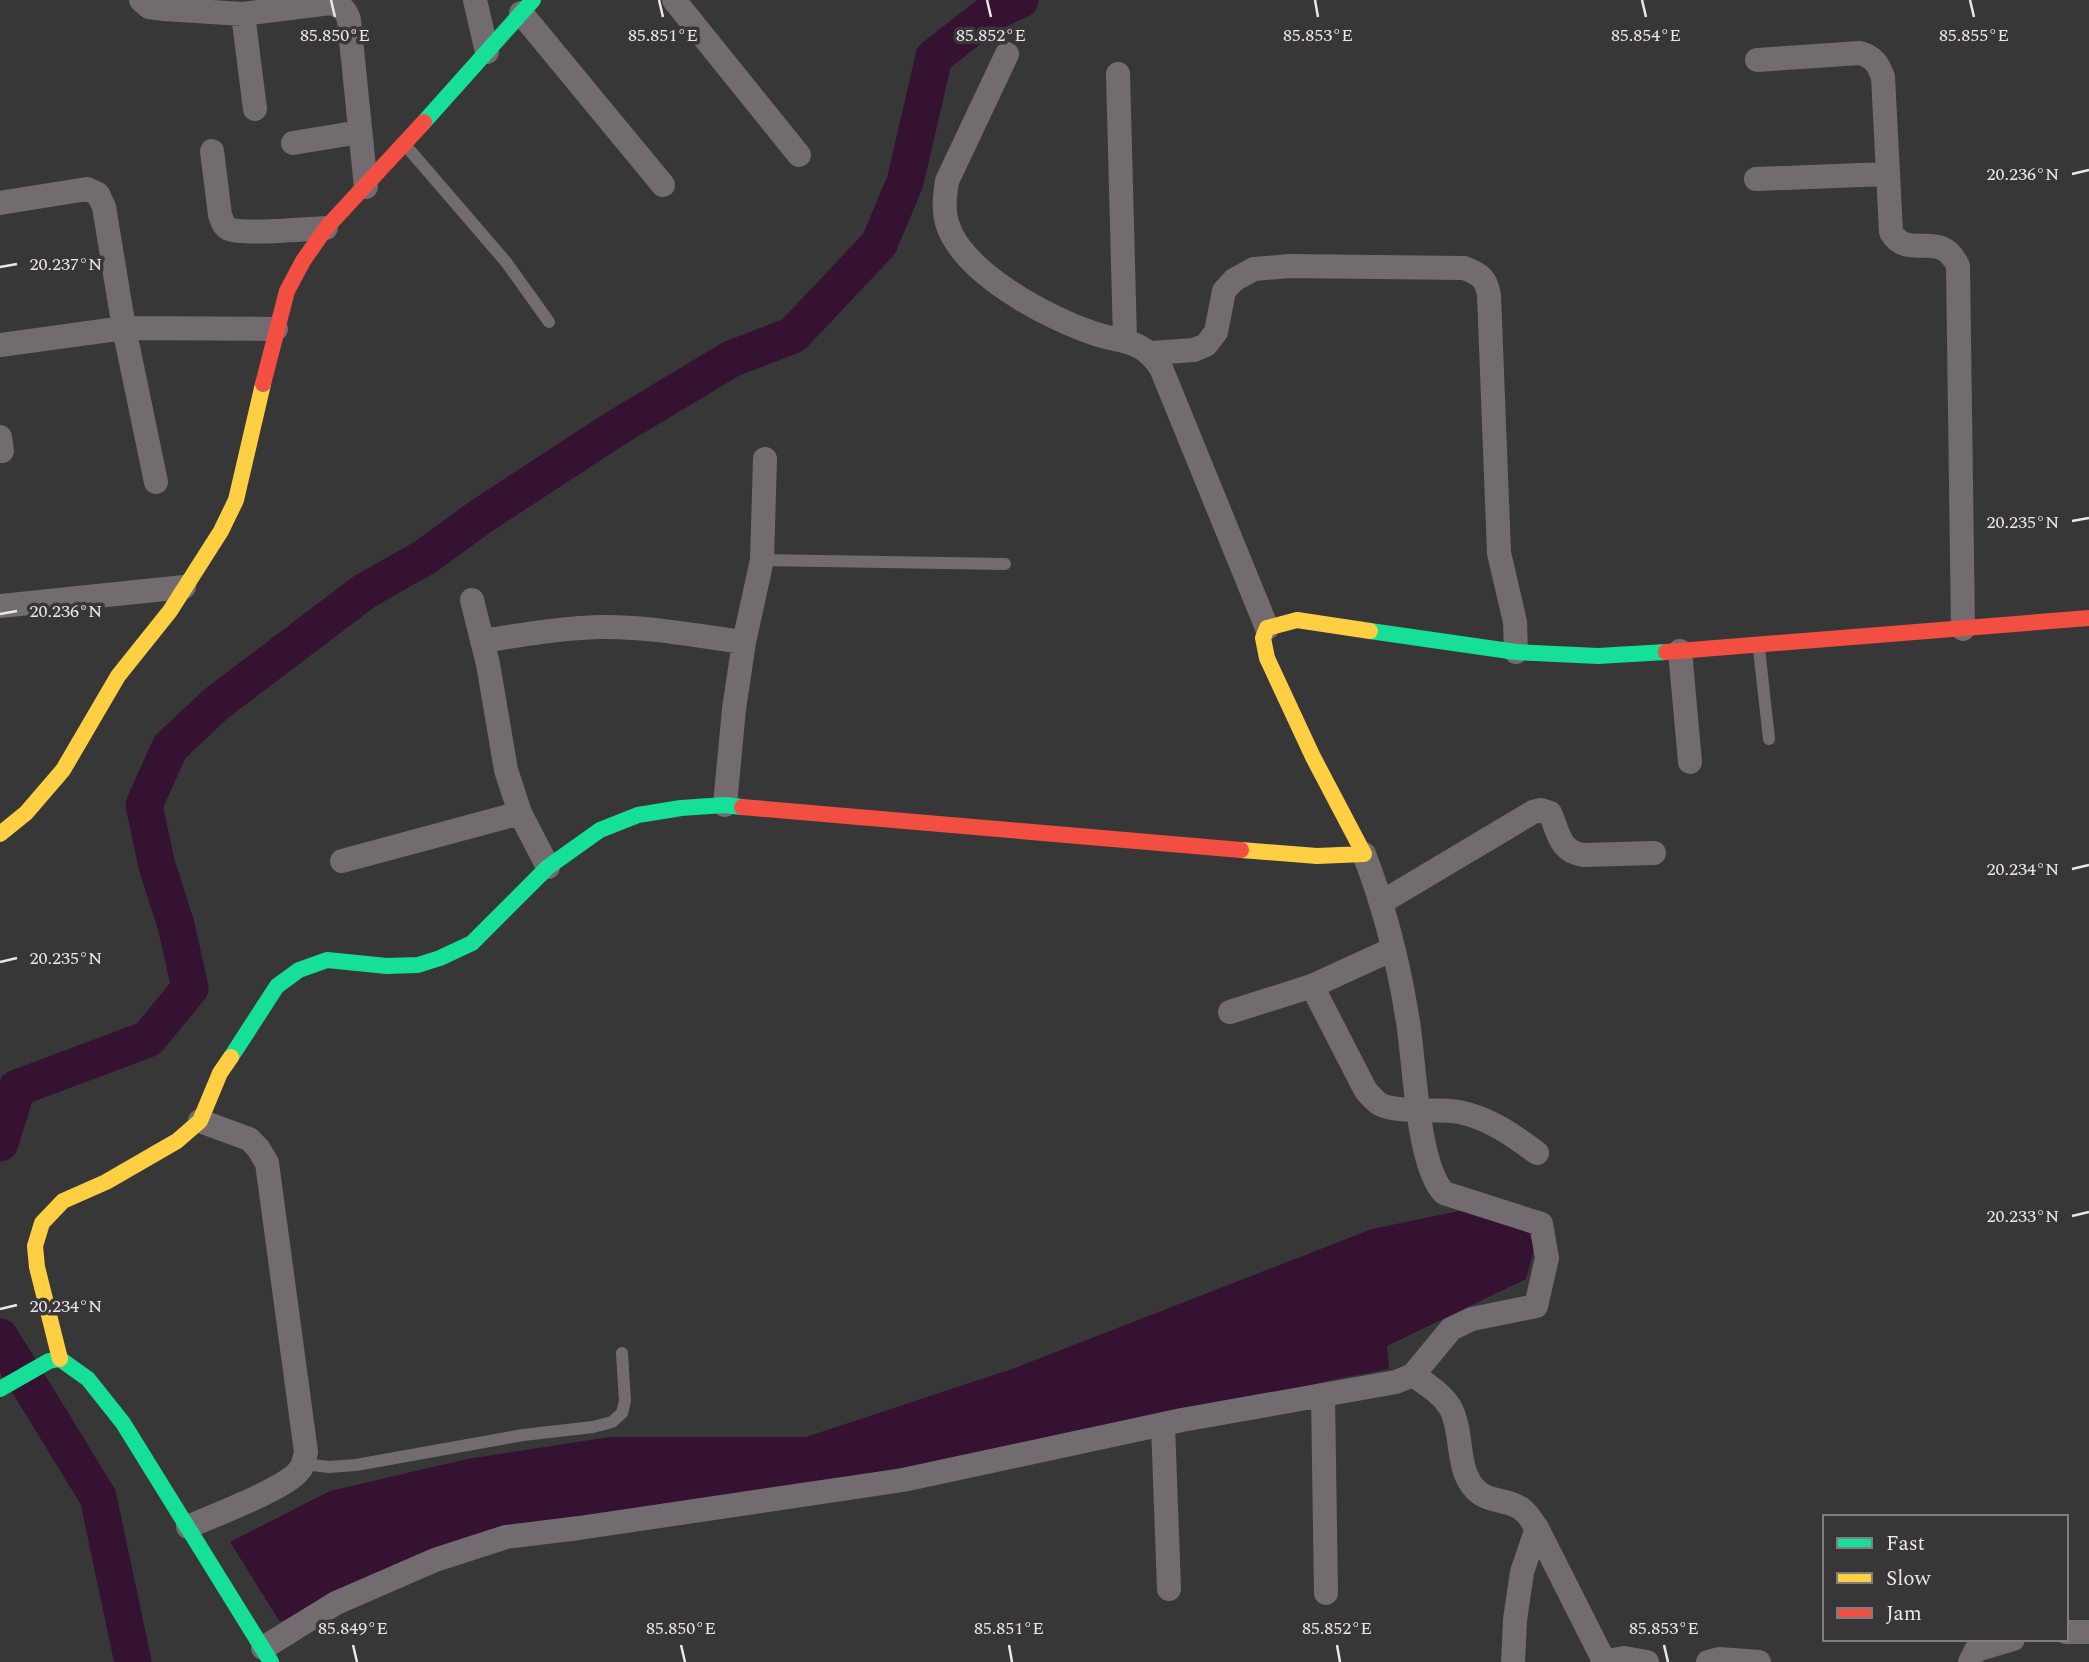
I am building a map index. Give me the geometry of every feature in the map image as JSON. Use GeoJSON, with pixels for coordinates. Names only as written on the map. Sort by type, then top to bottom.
{"type":"FeatureCollection","features":[{"type":"Feature","properties":{"kind":"street"},"geometry":{"type":"LineString","coordinates":[[141,0],[149,7],[243,14],[330,3],[340,5],[349,20],[366,187]]}},
{"type":"Feature","properties":{"kind":"street"},"geometry":{"type":"LineString","coordinates":[[475,0],[486,52]]}},
{"type":"Feature","properties":{"kind":"street"},"geometry":{"type":"LineString","coordinates":[[674,0],[799,155]]}},
{"type":"Feature","properties":{"kind":"street"},"geometry":{"type":"LineString","coordinates":[[0,834],[26,813],[63,770],[118,676],[170,611],[221,531],[236,500],[287,291],[303,261],[326,228],[366,187],[527,6],[663,185]]}},
{"type":"Feature","properties":{"kind":"street"},"geometry":{"type":"LineString","coordinates":[[243,14],[255,108]]}},
{"type":"Feature","properties":{"kind":"street"},"geometry":{"type":"LineString","coordinates":[[1757,60],[1860,53],[1871,56],[1879,64],[1883,77],[1891,232],[1896,241],[1905,245],[1945,248],[1953,254],[1958,266],[1963,629]]}},
{"type":"Feature","properties":{"kind":"street"},"geometry":{"type":"LineString","coordinates":[[1007,54],[947,181],[944,201],[947,225],[963,251],[994,281],[1048,315],[1096,334],[1125,339],[1151,353],[1161,368],[1267,628],[1264,638],[1267,658],[1313,757],[1364,854],[1382,902],[1408,1017],[1418,1109],[1435,1184],[1444,1193],[1541,1224],[1547,1258],[1536,1306],[1472,1319],[1451,1329],[1413,1375],[1396,1382],[1271,1403],[903,1480],[506,1537],[435,1560],[336,1603],[262,1649],[123,1423],[88,1379],[55,1360],[35,1246],[42,1223],[63,1200],[106,1182],[177,1142],[201,1121],[220,1073],[277,986],[299,970],[327,960],[387,966],[418,965],[472,943],[548,867],[600,830],[638,815],[725,805],[1317,856],[1364,854]]}},
{"type":"Feature","properties":{"kind":"street"},"geometry":{"type":"LineString","coordinates":[[1118,74],[1125,339]]}},
{"type":"Feature","properties":{"kind":"street"},"geometry":{"type":"LineString","coordinates":[[293,143],[360,132]]}},
{"type":"Feature","properties":{"kind":"street"},"geometry":{"type":"LineString","coordinates":[[212,151],[220,215],[228,229],[247,231],[326,228]]}},
{"type":"Feature","properties":{"kind":"street"},"geometry":{"type":"LineString","coordinates":[[1756,179],[1887,174]]}},
{"type":"Feature","properties":{"kind":"street"},"geometry":{"type":"LineString","coordinates":[[0,204],[87,189],[98,194],[104,206],[124,328],[156,482]]}},
{"type":"Feature","properties":{"kind":"street"},"geometry":{"type":"LineString","coordinates":[[1151,353],[1194,350],[1206,345],[1216,332],[1224,291],[1234,279],[1254,269],[1290,266],[1464,268],[1479,273],[1487,283],[1489,295],[1499,553],[1515,622],[1516,652]]}},
{"type":"Feature","properties":{"kind":"street"},"geometry":{"type":"LineString","coordinates":[[0,345],[124,328],[276,329]]}},
{"type":"Feature","properties":{"kind":"street"},"geometry":{"type":"LineString","coordinates":[[725,805],[734,709],[744,642],[762,561],[765,459]]}},
{"type":"Feature","properties":{"kind":"street"},"geometry":{"type":"LineString","coordinates":[[0,606],[184,587]]}},
{"type":"Feature","properties":{"kind":"street"},"geometry":{"type":"LineString","coordinates":[[472,600],[506,770],[520,813],[548,867]]}},
{"type":"Feature","properties":{"kind":"street"},"geometry":{"type":"LineString","coordinates":[[1267,628],[1297,620],[1516,652],[1598,656],[1759,646],[2089,618]]}},
{"type":"Feature","properties":{"kind":"street"},"geometry":{"type":"LineString","coordinates":[[482,642],[552,629],[602,627],[661,631],[744,642]]}},
{"type":"Feature","properties":{"kind":"street"},"geometry":{"type":"LineString","coordinates":[[1680,651],[1690,762]]}},
{"type":"Feature","properties":{"kind":"street"},"geometry":{"type":"LineString","coordinates":[[1382,902],[1541,810],[1550,813],[1563,846],[1572,853],[1654,853]]}},
{"type":"Feature","properties":{"kind":"street"},"geometry":{"type":"LineString","coordinates":[[342,861],[520,813]]}},
{"type":"Feature","properties":{"kind":"street"},"geometry":{"type":"LineString","coordinates":[[1230,1012],[1312,986],[1392,949]]}},
{"type":"Feature","properties":{"kind":"street"},"geometry":{"type":"LineString","coordinates":[[1312,986],[1366,1091],[1378,1104],[1392,1109],[1458,1112],[1479,1117],[1508,1131],[1537,1153]]}},
{"type":"Feature","properties":{"kind":"street"},"geometry":{"type":"LineString","coordinates":[[193,1535],[296,1474],[304,1464],[306,1452],[267,1163],[249,1139],[201,1121]]}},
{"type":"Feature","properties":{"kind":"street"},"geometry":{"type":"LineString","coordinates":[[0,1390],[55,1360]]}},
{"type":"Feature","properties":{"kind":"street"},"geometry":{"type":"LineString","coordinates":[[1413,1375],[1436,1391],[1450,1407],[1466,1475],[1475,1489],[1487,1499],[1506,1502],[1524,1511],[1537,1528],[1603,1661],[1624,1658],[1647,1662]]}},
{"type":"Feature","properties":{"kind":"street"},"geometry":{"type":"LineString","coordinates":[[1324,1395],[1326,1593]]}},
{"type":"Feature","properties":{"kind":"street"},"geometry":{"type":"LineString","coordinates":[[1163,1425],[1169,1588]]}},
{"type":"Feature","properties":{"kind":"street"},"geometry":{"type":"LineString","coordinates":[[1513,1662],[1515,1620],[1522,1572],[1537,1528]]}},
{"type":"Feature","properties":{"kind":"street"},"geometry":{"type":"LineString","coordinates":[[2068,1632],[2089,1632]]}},
{"type":"Feature","properties":{"kind":"street"},"geometry":{"type":"LineString","coordinates":[[1970,1662],[1976,1650],[2006,1641]]}},
{"type":"Feature","properties":{"kind":"street"},"geometry":{"type":"LineString","coordinates":[[1708,1662],[1759,1662]]}},
{"type":"Feature","properties":{"kind":"lane"},"geometry":{"type":"LineString","coordinates":[[404,144],[506,262],[549,322]]}},
{"type":"Feature","properties":{"kind":"lane"},"geometry":{"type":"LineString","coordinates":[[762,561],[1005,564]]}},
{"type":"Feature","properties":{"kind":"lane"},"geometry":{"type":"LineString","coordinates":[[1759,646],[1769,739]]}},
{"type":"Feature","properties":{"kind":"lane"},"geometry":{"type":"LineString","coordinates":[[304,1464],[329,1467],[356,1465],[612,1422],[622,1413],[625,1401],[622,1353]]}},
{"type":"Feature","properties":{"kind":"shaded area"},"geometry":{"type":"Polygon","coordinates":[[[1464,1210],[1538,1235],[1526,1279],[1387,1346],[1389,1369],[1116,1430],[784,1489],[381,1577],[280,1622],[230,1542],[330,1491],[467,1459],[610,1437],[806,1437],[1015,1368],[1372,1229],[1464,1210]]]}},
{"type":"Feature","properties":{"kind":"waterway"},"geometry":{"type":"LineString","coordinates":[[0,1143],[17,1088],[148,1039],[190,988],[176,925],[157,866],[144,805],[170,747],[217,703],[365,591],[425,557],[480,517],[613,430],[731,359],[793,335],[879,244],[905,182],[934,57],[989,14],[1020,0]]}},
{"type":"Feature","properties":{"kind":"waterway"},"geometry":{"type":"LineString","coordinates":[[0,1337],[98,1497],[133,1662]]}},
{"type":"Feature","properties":{"kind":"traffic: fast"},"geometry":{"type":"LineString","coordinates":[[424,122],[533,0]]}},
{"type":"Feature","properties":{"kind":"traffic: fast"},"geometry":{"type":"LineString","coordinates":[[1370,631],[1516,652],[1598,656],[1666,652]]}},
{"type":"Feature","properties":{"kind":"traffic: fast"},"geometry":{"type":"LineString","coordinates":[[231,1057],[277,986],[299,970],[327,960],[387,966],[418,965],[440,958],[472,943],[548,867],[600,830],[638,815],[681,808],[725,805],[742,807]]}},
{"type":"Feature","properties":{"kind":"traffic: fast"},"geometry":{"type":"LineString","coordinates":[[0,1389],[49,1361],[60,1359],[88,1379],[123,1423],[271,1662]]}},
{"type":"Feature","properties":{"kind":"traffic: slow"},"geometry":{"type":"LineString","coordinates":[[0,834],[26,813],[63,770],[118,676],[170,611],[221,531],[236,500],[263,384]]}},
{"type":"Feature","properties":{"kind":"traffic: slow"},"geometry":{"type":"LineString","coordinates":[[1241,850],[1317,856],[1364,854],[1313,757],[1267,658],[1263,638],[1267,628],[1297,620],[1370,631]]}},
{"type":"Feature","properties":{"kind":"traffic: slow"},"geometry":{"type":"LineString","coordinates":[[60,1359],[37,1267],[35,1246],[42,1223],[63,1201],[106,1182],[177,1141],[200,1121],[220,1073],[231,1057]]}},
{"type":"Feature","properties":{"kind":"traffic: jam"},"geometry":{"type":"LineString","coordinates":[[263,384],[287,291],[303,261],[326,228],[424,122]]}},
{"type":"Feature","properties":{"kind":"traffic: jam"},"geometry":{"type":"LineString","coordinates":[[1666,652],[2089,618]]}},
{"type":"Feature","properties":{"kind":"traffic: jam"},"geometry":{"type":"LineString","coordinates":[[742,807],[1241,850]]}}]}
